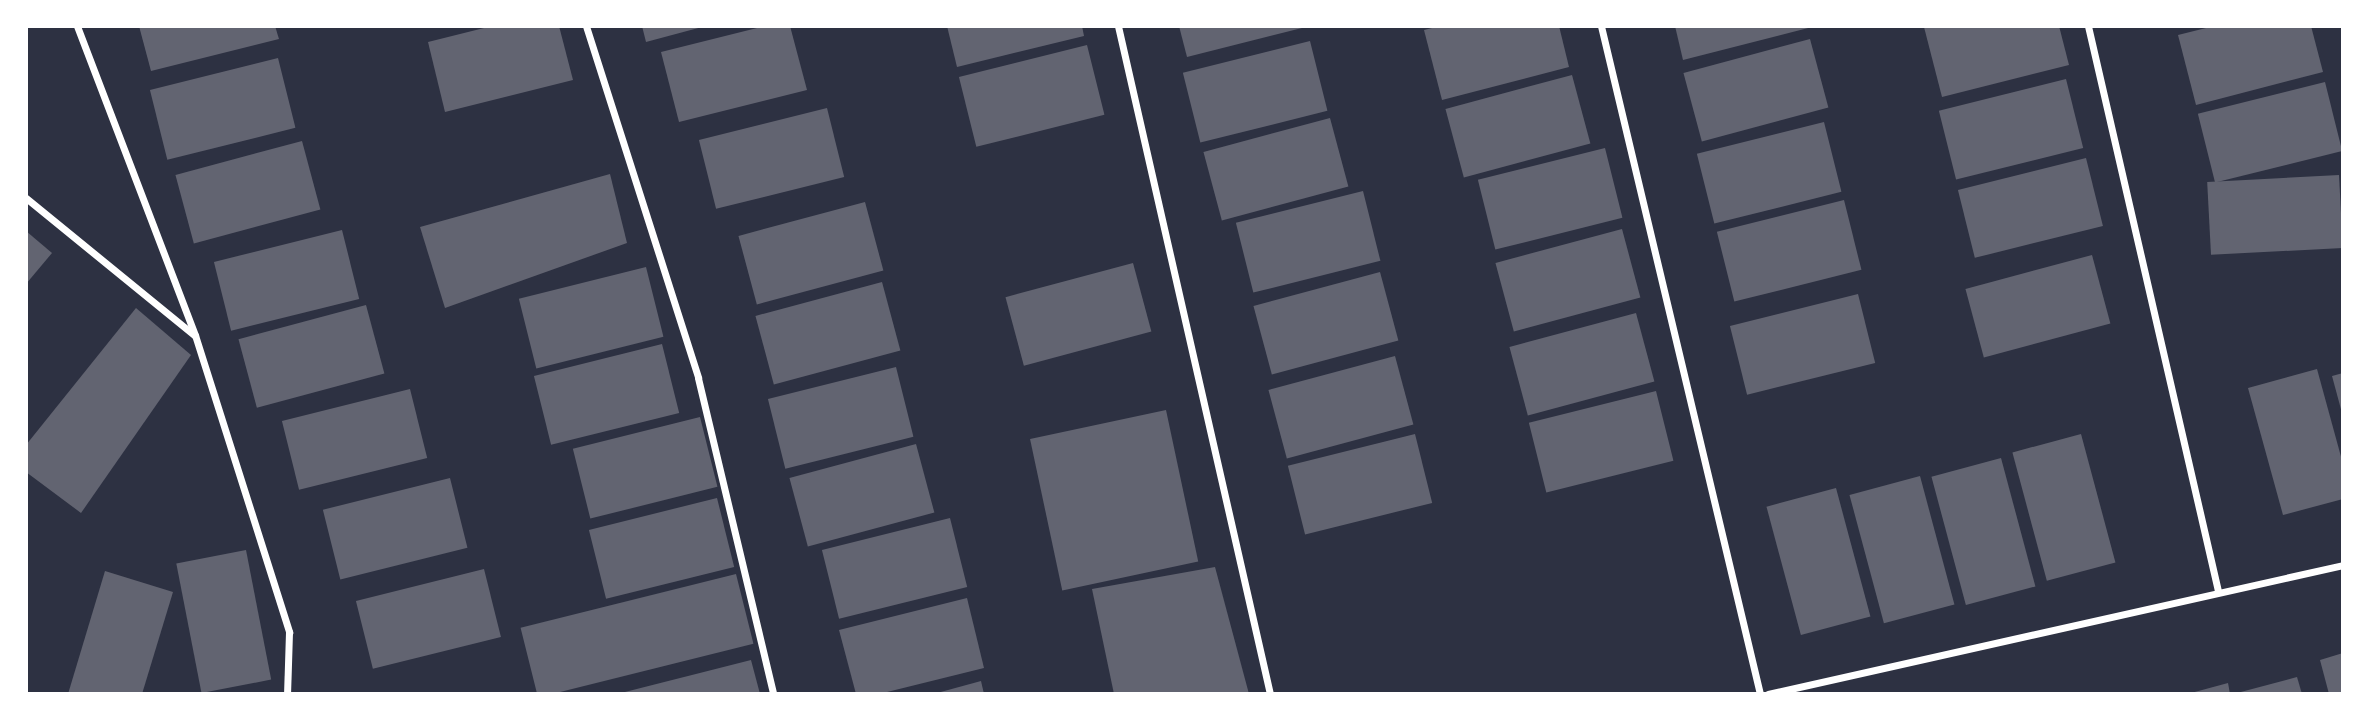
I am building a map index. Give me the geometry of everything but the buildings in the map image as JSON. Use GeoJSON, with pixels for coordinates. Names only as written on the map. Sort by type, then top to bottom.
{"type":"FeatureCollection","features":[{"type":"Feature","properties":{"kind":"street"},"geometry":{"type":"LineString","coordinates":[[77,26],[195,335],[289,632],[286,694]]}},
{"type":"Feature","properties":{"kind":"street"},"geometry":{"type":"LineString","coordinates":[[586,26],[698,378],[774,694]]}},
{"type":"Feature","properties":{"kind":"street"},"geometry":{"type":"LineString","coordinates":[[1118,26],[1270,694]]}},
{"type":"Feature","properties":{"kind":"street"},"geometry":{"type":"LineString","coordinates":[[1601,26],[1760,694]]}},
{"type":"Feature","properties":{"kind":"street"},"geometry":{"type":"LineString","coordinates":[[2088,26],[2218,591]]}},
{"type":"Feature","properties":{"kind":"street"},"geometry":{"type":"LineString","coordinates":[[26,198],[195,335]]}},
{"type":"Feature","properties":{"kind":"street"},"geometry":{"type":"LineString","coordinates":[[1768,694],[2343,565]]}}]}
